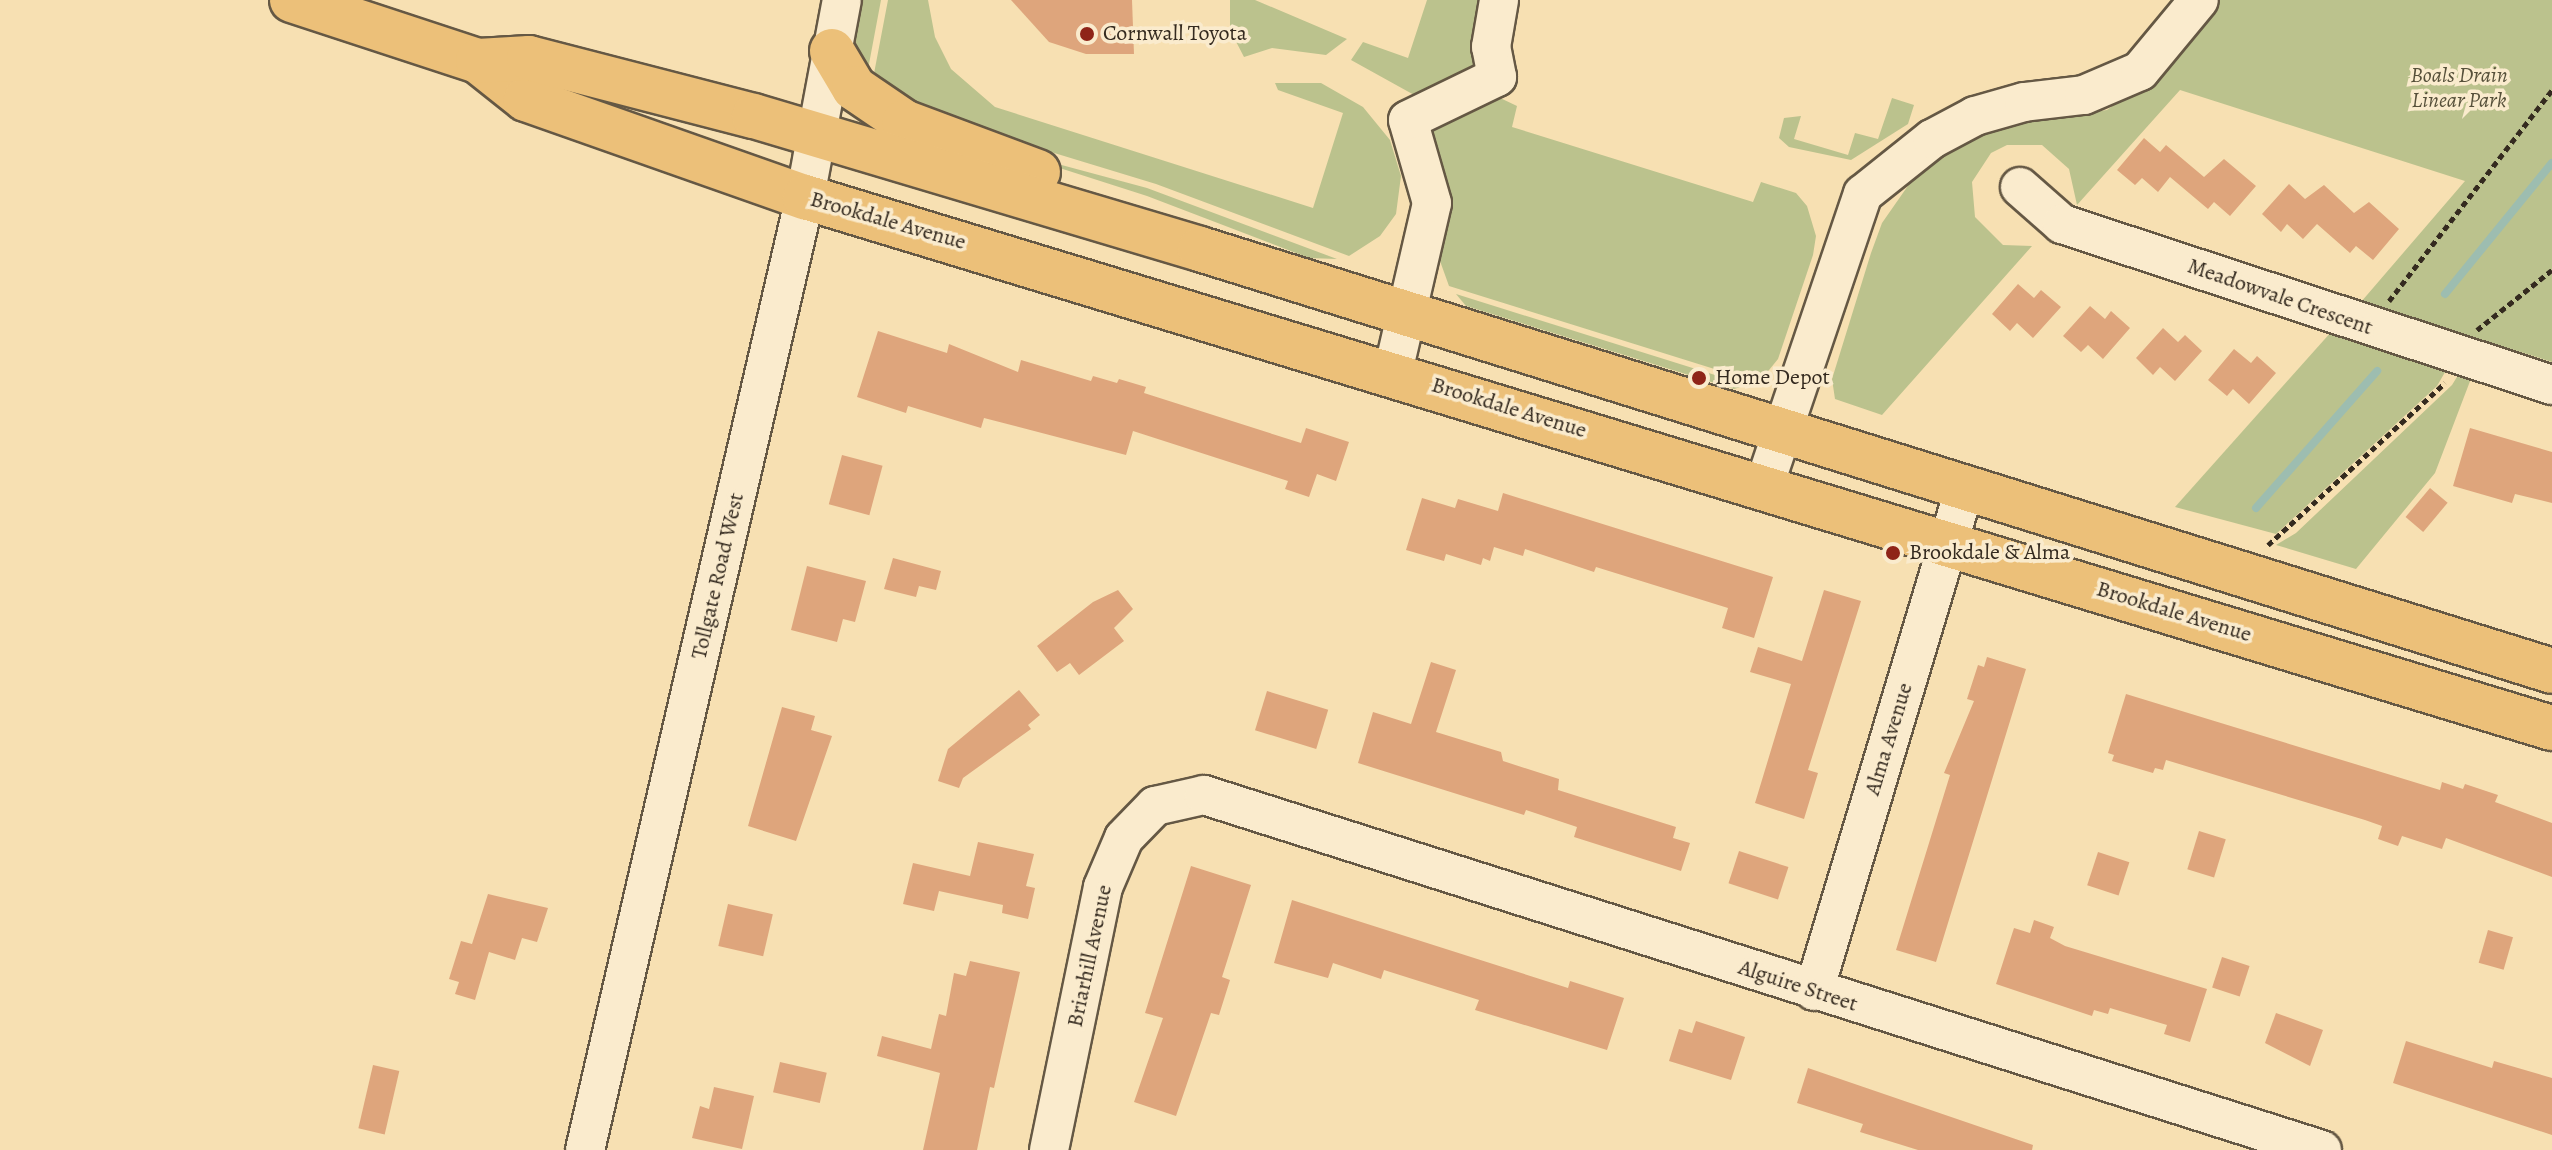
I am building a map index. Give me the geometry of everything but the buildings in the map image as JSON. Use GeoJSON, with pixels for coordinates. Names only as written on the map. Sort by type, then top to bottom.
{"type":"FeatureCollection","features":[{"type":"Feature","properties":{"kind":"main road","name":"Brookdale Avenue"},"geometry":{"type":"LineString","coordinates":[[311,4],[478,61],[526,99],[805,197],[1393,372],[2552,728]]}},
{"type":"Feature","properties":{"kind":"main road"},"geometry":{"type":"LineString","coordinates":[[832,51],[854,88],[904,122],[989,157],[1148,204],[1200,249]]}},
{"type":"Feature","properties":{"kind":"main road","name":"Brookdale Avenue"},"geometry":{"type":"LineString","coordinates":[[478,61],[529,58],[754,116],[816,137],[1200,249],[2552,671]]}},
{"type":"Feature","properties":{"kind":"street","name":"Tollgate Road West"},"geometry":{"type":"LineString","coordinates":[[585,1150],[805,197],[842,0]]}},
{"type":"Feature","properties":{"kind":"street"},"geometry":{"type":"LineString","coordinates":[[1393,372],[1403,313],[1432,203],[1408,120],[1497,77],[1491,47],[1499,0]]}},
{"type":"Feature","properties":{"kind":"street"},"geometry":{"type":"LineString","coordinates":[[1764,486],[1863,194],[1932,139],[1975,116],[2024,102],[2084,95],[2140,71],[2199,0]]}},
{"type":"Feature","properties":{"kind":"street","name":"Meadowvale Crescent"},"geometry":{"type":"LineString","coordinates":[[2020,187],[2062,224],[2552,385]]}},
{"type":"Feature","properties":{"kind":"street","name":"Alma Avenue"},"geometry":{"type":"LineString","coordinates":[[1814,991],[1965,487]]}},
{"type":"Feature","properties":{"kind":"street","name":"Briarhill Avenue"},"geometry":{"type":"LineString","coordinates":[[1049,1150],[1103,887],[1124,838],[1155,806],[1204,795],[1276,818]]}},
{"type":"Feature","properties":{"kind":"street","name":"Alguire Street"},"geometry":{"type":"LineString","coordinates":[[1276,818],[2322,1150]]}},
{"type":"Feature","properties":{"kind":"path"},"geometry":{"type":"LineString","coordinates":[[2368,327],[2552,90]]}},
{"type":"Feature","properties":{"kind":"path"},"geometry":{"type":"LineString","coordinates":[[2255,541],[2270,546],[2450,378],[2459,356],[2483,321],[2552,270]]}},
{"type":"Feature","properties":{"kind":"green space"},"geometry":{"type":"Polygon","coordinates":[[[856,0],[881,0],[866,80],[856,58],[856,0]]]}},
{"type":"Feature","properties":{"kind":"green space"},"geometry":{"type":"Polygon","coordinates":[[[888,0],[928,0],[935,37],[951,69],[995,107],[1313,208],[1343,113],[1278,90],[1275,83],[1321,83],[1363,107],[1390,140],[1401,176],[1396,214],[1380,236],[1349,256],[1156,184],[1028,145],[872,84],[888,0]]]}},
{"type":"Feature","properties":{"kind":"green space"},"geometry":{"type":"Polygon","coordinates":[[[1230,0],[1255,0],[1347,39],[1326,55],[1272,48],[1244,57],[1230,30],[1230,0]]]}},
{"type":"Feature","properties":{"kind":"green space"},"geometry":{"type":"Polygon","coordinates":[[[1427,0],[1481,0],[1474,39],[1477,54],[1474,68],[1416,96],[1351,60],[1363,42],[1408,58],[1427,0]]]}},
{"type":"Feature","properties":{"kind":"green space","name":"Boals Drain Linear Park"},"geometry":{"type":"Polygon","coordinates":[[[2220,0],[2552,0],[2552,362],[2361,302],[2465,181],[2180,90],[2077,205],[2069,169],[2042,145],[2007,145],[1991,153],[1972,182],[1975,217],[2003,245],[2032,246],[1882,415],[1835,399],[1832,379],[1871,253],[1882,223],[1912,180],[1973,135],[2010,123],[2107,110],[2173,62],[2220,0]]]}},
{"type":"Feature","properties":{"kind":"green space"},"geometry":{"type":"Polygon","coordinates":[[[1496,96],[1517,106],[1512,127],[1753,202],[1761,182],[1796,193],[1807,206],[1816,236],[1813,255],[1778,359],[1765,375],[1756,382],[1449,286],[1440,261],[1448,189],[1432,129],[1496,96]]]}},
{"type":"Feature","properties":{"kind":"green space"},"geometry":{"type":"Polygon","coordinates":[[[1892,98],[1914,105],[1908,124],[1851,160],[1789,147],[1779,138],[1784,118],[1801,116],[1794,139],[1848,155],[1855,133],[1878,139],[1892,98]]]}},
{"type":"Feature","properties":{"kind":"green space"},"geometry":{"type":"Polygon","coordinates":[[[991,146],[1147,188],[1337,259],[1309,258],[1147,196],[991,146]]]}},
{"type":"Feature","properties":{"kind":"green space"},"geometry":{"type":"Polygon","coordinates":[[[1456,294],[1747,385],[1734,389],[1466,306],[1456,294]]]}},
{"type":"Feature","properties":{"kind":"green space"},"geometry":{"type":"Polygon","coordinates":[[[2332,331],[2448,367],[2437,386],[2276,534],[2175,507],[2332,331]]]}},
{"type":"Feature","properties":{"kind":"green space"},"geometry":{"type":"Polygon","coordinates":[[[2460,372],[2472,376],[2435,473],[2356,569],[2276,545],[2296,533],[2452,385],[2460,372]]]}},
{"type":"Feature","properties":{"kind":"waterway"},"geometry":{"type":"LineString","coordinates":[[2445,294],[2552,163]]}},
{"type":"Feature","properties":{"kind":"waterway"},"geometry":{"type":"LineString","coordinates":[[2256,508],[2377,371]]}},
{"type":"Feature","properties":{"kind":"place","name":"Cornwall Toyota"},"geometry":{"type":"Point","coordinates":[1087,34]}},
{"type":"Feature","properties":{"kind":"place","name":"Home Depot"},"geometry":{"type":"Point","coordinates":[1699,378]}},
{"type":"Feature","properties":{"kind":"place","name":"Brookdale & Alma"},"geometry":{"type":"Point","coordinates":[1893,553]}}]}
